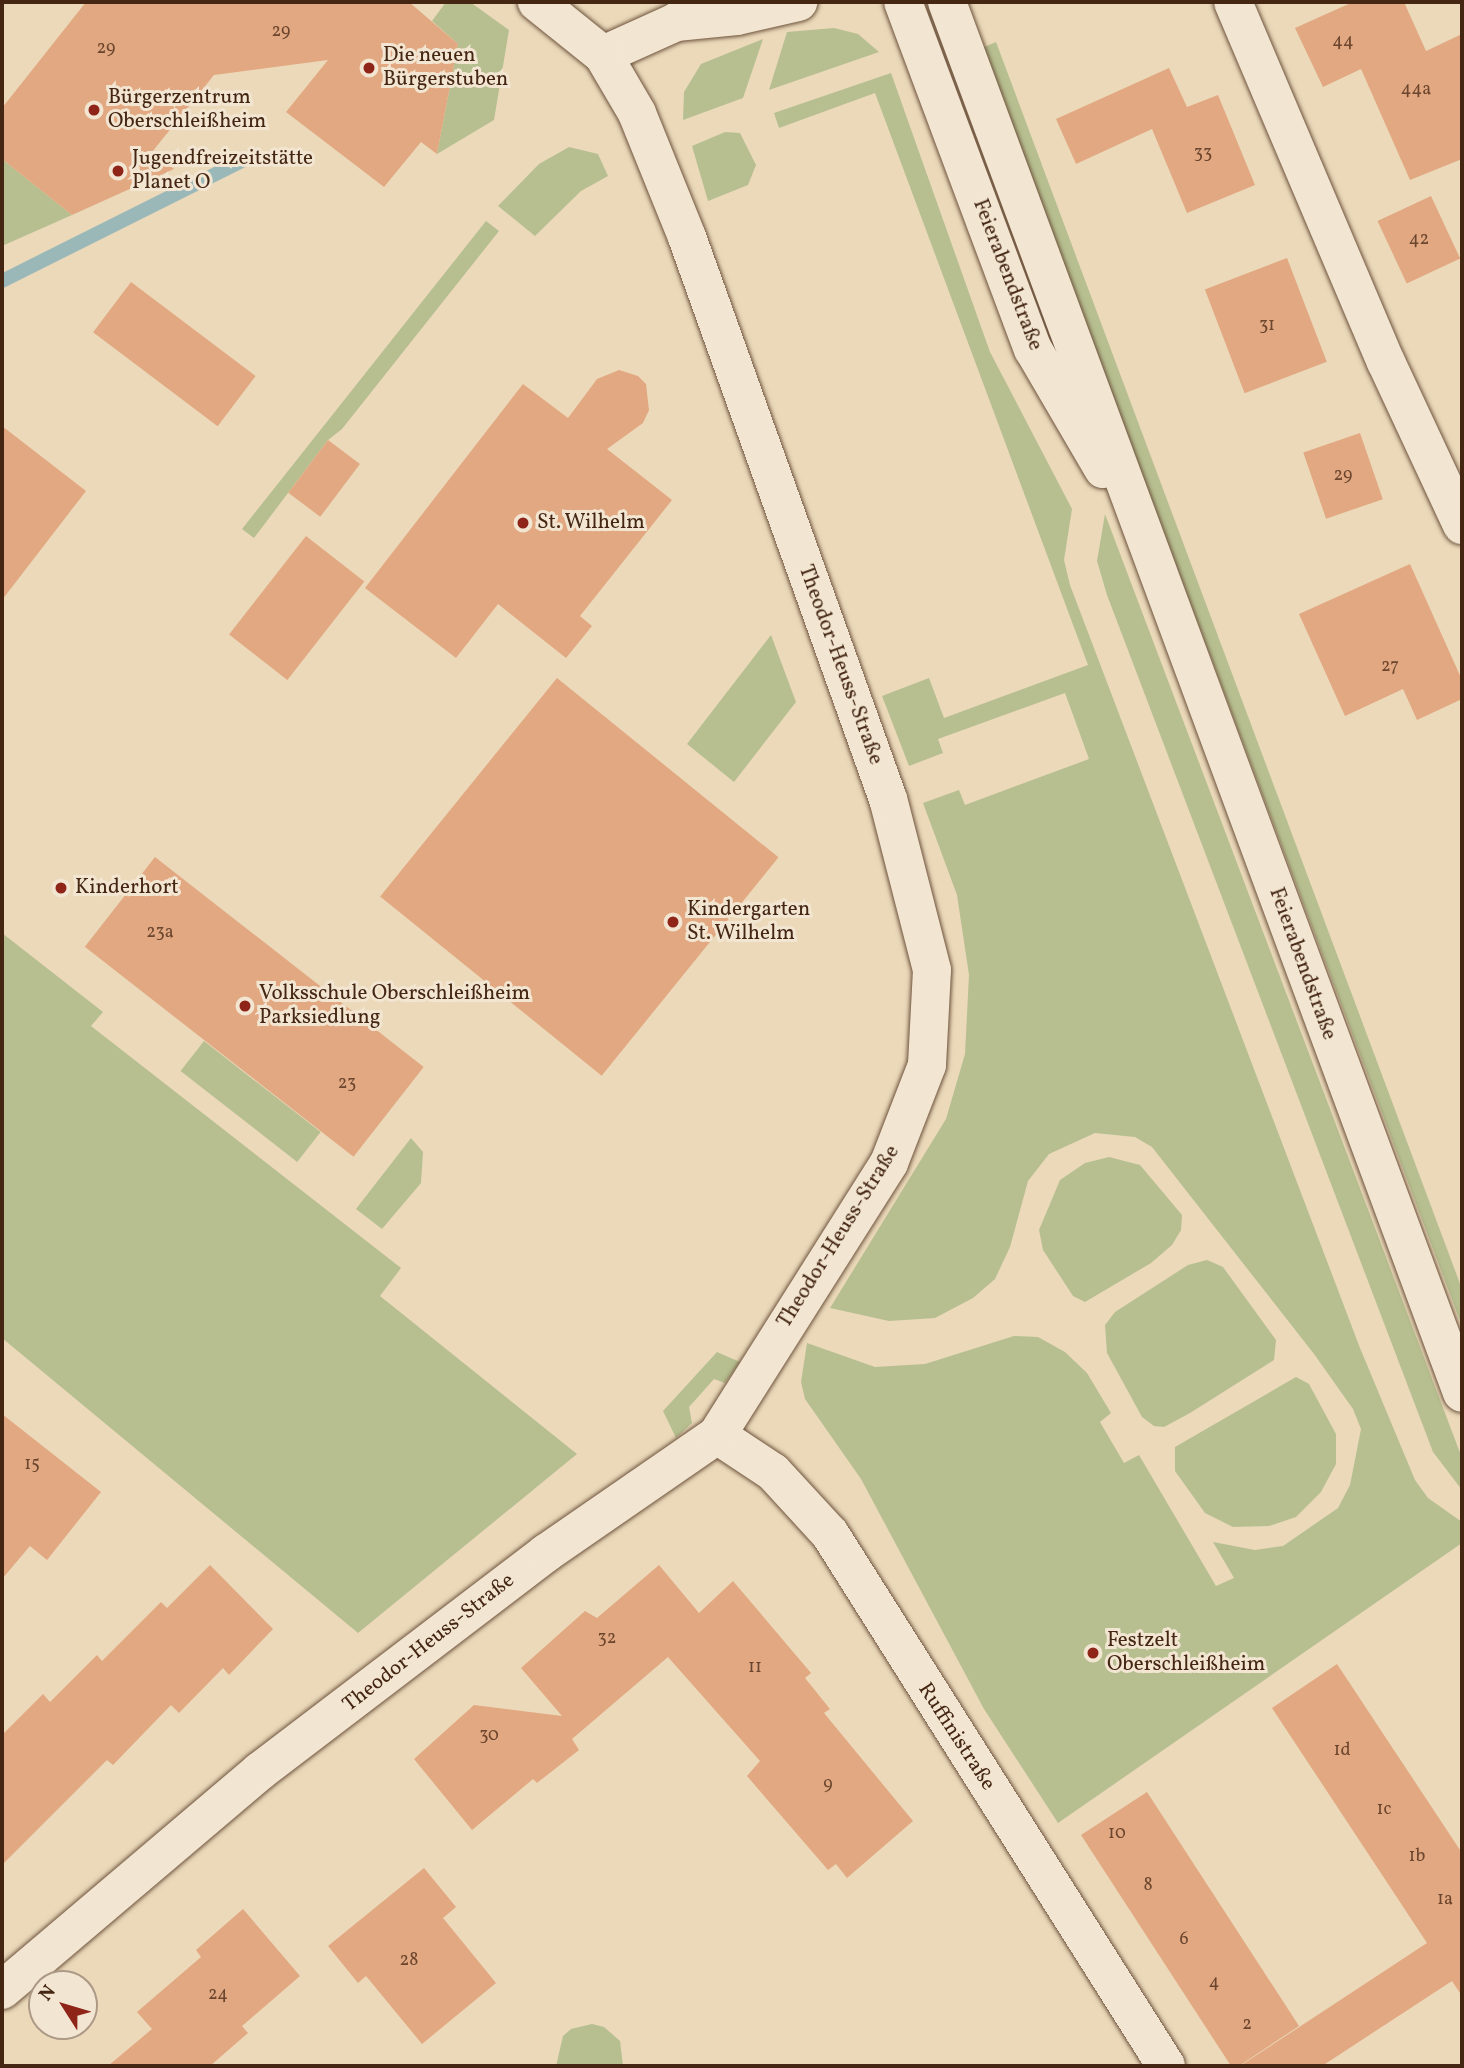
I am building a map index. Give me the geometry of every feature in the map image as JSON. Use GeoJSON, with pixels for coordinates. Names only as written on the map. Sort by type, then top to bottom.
{"type":"FeatureCollection","features":[{"type":"Feature","properties":{"kind":"street","name":"Theodor-Heuss-Straße"},"geometry":{"type":"LineString","coordinates":[[2,1990],[260,1771],[545,1553],[717,1435],[737,1410],[787,1320],[894,1151],[927,1065],[932,970],[888,799],[661,168],[603,55],[537,2]]}},
{"type":"Feature","properties":{"kind":"street"},"geometry":{"type":"LineString","coordinates":[[603,55],[690,12],[737,16],[798,2]]}},
{"type":"Feature","properties":{"kind":"street","name":"Feierabendstraße"},"geometry":{"type":"LineString","coordinates":[[903,2],[1033,349],[1142,534]]}},
{"type":"Feature","properties":{"kind":"street","name":"Feierabendstraße"},"geometry":{"type":"LineString","coordinates":[[947,2],[1462,1393]]}},
{"type":"Feature","properties":{"kind":"street"},"geometry":{"type":"LineString","coordinates":[[1233,2],[1386,362],[1462,525]]}},
{"type":"Feature","properties":{"kind":"street","name":"Ruffinistraße"},"geometry":{"type":"LineString","coordinates":[[717,1435],[773,1472],[804,1500],[830,1534],[1166,2066]]}},
{"type":"Feature","properties":{"kind":"green space"},"geometry":{"type":"Polygon","coordinates":[[[446,2],[470,2],[509,30],[494,120],[437,154],[458,44],[432,21],[446,2]]]}},
{"type":"Feature","properties":{"kind":"green space"},"geometry":{"type":"Polygon","coordinates":[[[834,28],[858,34],[879,52],[769,90],[787,32],[834,28]]]}},
{"type":"Feature","properties":{"kind":"green space"},"geometry":{"type":"Polygon","coordinates":[[[763,39],[743,98],[683,120],[684,92],[701,64],[763,39]]]}},
{"type":"Feature","properties":{"kind":"green space"},"geometry":{"type":"Polygon","coordinates":[[[996,42],[1462,1289],[1462,1326],[982,48],[996,42]]]}},
{"type":"Feature","properties":{"kind":"green space"},"geometry":{"type":"Polygon","coordinates":[[[891,73],[990,352],[1072,509],[1064,560],[1070,585],[1360,1348],[1415,1480],[1428,1498],[1462,1522],[1462,1543],[1058,1823],[984,1709],[861,1479],[805,1399],[801,1382],[807,1343],[875,1367],[925,1364],[1014,1336],[1038,1337],[1065,1352],[1087,1373],[1111,1413],[1100,1422],[1124,1463],[1139,1455],[1216,1586],[1234,1578],[1213,1542],[1255,1550],[1283,1546],[1338,1508],[1350,1485],[1361,1429],[1353,1409],[1314,1354],[1152,1147],[1135,1137],[1095,1133],[1049,1154],[1028,1181],[1010,1247],[995,1279],[973,1298],[935,1318],[889,1321],[830,1308],[946,1119],[965,1054],[969,975],[957,895],[923,803],[959,790],[965,805],[1089,759],[1065,693],[938,739],[943,753],[909,766],[882,696],[929,678],[944,718],[1088,665],[875,93],[779,128],[774,113],[891,73]]]}},
{"type":"Feature","properties":{"kind":"green space"},"geometry":{"type":"Polygon","coordinates":[[[725,132],[740,133],[756,165],[748,185],[708,201],[692,146],[725,132]]]}},
{"type":"Feature","properties":{"kind":"green space"},"geometry":{"type":"Polygon","coordinates":[[[569,147],[598,154],[608,176],[581,191],[535,236],[498,206],[539,164],[569,147]]]}},
{"type":"Feature","properties":{"kind":"green space"},"geometry":{"type":"Polygon","coordinates":[[[2,159],[72,215],[2,246],[2,159]]]}},
{"type":"Feature","properties":{"kind":"green space"},"geometry":{"type":"Polygon","coordinates":[[[486,221],[499,231],[342,429],[328,440],[254,538],[242,529],[486,221]]]}},
{"type":"Feature","properties":{"kind":"green space"},"geometry":{"type":"Polygon","coordinates":[[[1105,514],[1462,1458],[1462,1490],[1433,1452],[1107,595],[1097,561],[1105,514]]]}},
{"type":"Feature","properties":{"kind":"green space"},"geometry":{"type":"Polygon","coordinates":[[[771,635],[796,702],[734,782],[687,744],[771,635]]]}},
{"type":"Feature","properties":{"kind":"green space"},"geometry":{"type":"Polygon","coordinates":[[[2,933],[103,1012],[91,1026],[401,1268],[380,1296],[577,1454],[358,1633],[2,1338],[2,933]]]}},
{"type":"Feature","properties":{"kind":"green space"},"geometry":{"type":"Polygon","coordinates":[[[204,1041],[321,1132],[297,1162],[181,1071],[204,1041]]]}},
{"type":"Feature","properties":{"kind":"green space"},"geometry":{"type":"Polygon","coordinates":[[[411,1138],[423,1152],[421,1183],[382,1229],[356,1209],[411,1138]]]}},
{"type":"Feature","properties":{"kind":"green space"},"geometry":{"type":"Polygon","coordinates":[[[1109,1157],[1140,1165],[1182,1215],[1181,1230],[1172,1245],[1151,1263],[1085,1302],[1073,1296],[1043,1250],[1039,1230],[1060,1180],[1085,1163],[1109,1157]]]}},
{"type":"Feature","properties":{"kind":"green space"},"geometry":{"type":"Polygon","coordinates":[[[1207,1260],[1223,1267],[1276,1340],[1274,1360],[1190,1413],[1164,1427],[1154,1426],[1142,1417],[1107,1353],[1105,1325],[1115,1312],[1188,1265],[1207,1260]]]}},
{"type":"Feature","properties":{"kind":"green space"},"geometry":{"type":"Polygon","coordinates":[[[717,1352],[740,1362],[725,1383],[714,1379],[689,1407],[692,1423],[676,1438],[663,1411],[717,1352]]]}},
{"type":"Feature","properties":{"kind":"green space"},"geometry":{"type":"Polygon","coordinates":[[[1296,1377],[1309,1384],[1336,1434],[1336,1464],[1321,1492],[1296,1517],[1269,1526],[1233,1527],[1205,1513],[1175,1471],[1175,1447],[1296,1377]]]}},
{"type":"Feature","properties":{"kind":"green space"},"geometry":{"type":"Polygon","coordinates":[[[592,2024],[604,2027],[620,2041],[623,2066],[556,2066],[563,2036],[571,2029],[592,2024]]]}},
{"type":"Feature","properties":{"kind":"building","name":"Bürgerzentrum Oberschleißheim"},"geometry":{"type":"Polygon","coordinates":[[[86,2],[409,2],[458,44],[437,154],[421,142],[384,187],[286,112],[328,60],[214,75],[152,152],[174,169],[72,215],[2,159],[2,108],[86,2]]]}},
{"type":"Feature","properties":{"kind":"building"},"geometry":{"type":"Polygon","coordinates":[[[1353,2],[1404,2],[1426,51],[1462,34],[1462,159],[1410,180],[1361,69],[1323,87],[1295,28],[1353,2]]]}},
{"type":"Feature","properties":{"kind":"building"},"geometry":{"type":"Polygon","coordinates":[[[1169,68],[1187,107],[1218,95],[1255,185],[1187,213],[1152,129],[1076,164],[1056,119],[1169,68]]]}},
{"type":"Feature","properties":{"kind":"building"},"geometry":{"type":"Polygon","coordinates":[[[1431,196],[1460,259],[1407,283],[1378,221],[1431,196]]]}},
{"type":"Feature","properties":{"kind":"building"},"geometry":{"type":"Polygon","coordinates":[[[1287,258],[1327,362],[1245,393],[1205,290],[1287,258]]]}},
{"type":"Feature","properties":{"kind":"building"},"geometry":{"type":"Polygon","coordinates":[[[131,282],[256,376],[218,426],[93,332],[131,282]]]}},
{"type":"Feature","properties":{"kind":"building"},"geometry":{"type":"Polygon","coordinates":[[[619,370],[638,376],[646,384],[649,410],[643,423],[607,449],[672,500],[580,616],[592,626],[566,658],[498,604],[456,658],[365,588],[523,384],[568,418],[597,379],[619,370]]]}},
{"type":"Feature","properties":{"kind":"building"},"geometry":{"type":"Polygon","coordinates":[[[2,426],[86,491],[2,600],[2,426]]]}},
{"type":"Feature","properties":{"kind":"building"},"geometry":{"type":"Polygon","coordinates":[[[1360,433],[1383,499],[1326,519],[1303,453],[1360,433]]]}},
{"type":"Feature","properties":{"kind":"building"},"geometry":{"type":"Polygon","coordinates":[[[328,440],[360,464],[320,517],[288,493],[328,440]]]}},
{"type":"Feature","properties":{"kind":"building"},"geometry":{"type":"Polygon","coordinates":[[[306,536],[364,582],[287,680],[229,635],[306,536]]]}},
{"type":"Feature","properties":{"kind":"building"},"geometry":{"type":"Polygon","coordinates":[[[1410,564],[1462,680],[1462,699],[1417,720],[1403,689],[1345,716],[1299,614],[1410,564]]]}},
{"type":"Feature","properties":{"kind":"building"},"geometry":{"type":"Polygon","coordinates":[[[557,678],[778,857],[602,1076],[380,896],[557,678]]]}},
{"type":"Feature","properties":{"kind":"building"},"geometry":{"type":"Polygon","coordinates":[[[155,857],[424,1067],[354,1157],[85,947],[155,857]]]}},
{"type":"Feature","properties":{"kind":"building"},"geometry":{"type":"Polygon","coordinates":[[[2,1414],[101,1492],[47,1560],[30,1546],[2,1579],[2,1414]]]}},
{"type":"Feature","properties":{"kind":"building"},"geometry":{"type":"Polygon","coordinates":[[[210,1565],[273,1629],[229,1675],[223,1668],[179,1713],[171,1705],[113,1765],[107,1760],[2,1865],[2,1735],[43,1694],[50,1702],[97,1655],[102,1661],[161,1602],[167,1608],[210,1565]]]}},
{"type":"Feature","properties":{"kind":"building"},"geometry":{"type":"Polygon","coordinates":[[[659,1565],[699,1613],[733,1581],[811,1673],[805,1678],[830,1709],[824,1713],[913,1821],[847,1878],[836,1864],[828,1870],[747,1776],[760,1761],[668,1657],[572,1739],[579,1750],[537,1783],[533,1779],[472,1830],[414,1759],[474,1705],[562,1716],[521,1668],[585,1611],[597,1618],[659,1565]]]}},
{"type":"Feature","properties":{"kind":"building"},"geometry":{"type":"Polygon","coordinates":[[[1337,1664],[1462,1853],[1462,1996],[1452,1981],[1322,2066],[1240,2066],[1427,1943],[1272,1708],[1337,1664]]]}},
{"type":"Feature","properties":{"kind":"building"},"geometry":{"type":"Polygon","coordinates":[[[1147,1792],[1299,2026],[1239,2066],[1231,2066],[1081,1835],[1147,1792]]]}},
{"type":"Feature","properties":{"kind":"building"},"geometry":{"type":"Polygon","coordinates":[[[424,1868],[456,1907],[443,1918],[496,1983],[422,2044],[366,1976],[358,1983],[328,1946],[424,1868]]]}},
{"type":"Feature","properties":{"kind":"building"},"geometry":{"type":"Polygon","coordinates":[[[243,1909],[300,1976],[242,2026],[248,2033],[210,2066],[108,2066],[152,2029],[137,2012],[201,1957],[196,1950],[243,1909]]]}},
{"type":"Feature","properties":{"kind":"waterway"},"geometry":{"type":"LineString","coordinates":[[2,281],[244,160]]}},
{"type":"Feature","properties":{"kind":"place","name":"Die neuen Bürgerstuben"},"geometry":{"type":"Point","coordinates":[369,68]}},
{"type":"Feature","properties":{"kind":"place","name":"Bürgerzentrum Oberschleißheim"},"geometry":{"type":"Point","coordinates":[94,110]}},
{"type":"Feature","properties":{"kind":"place","name":"Jugendfreizeitstätte Planet O"},"geometry":{"type":"Point","coordinates":[118,171]}},
{"type":"Feature","properties":{"kind":"place","name":"St. Wilhelm"},"geometry":{"type":"Point","coordinates":[523,523]}},
{"type":"Feature","properties":{"kind":"place","name":"Kinderhort"},"geometry":{"type":"Point","coordinates":[61,888]}},
{"type":"Feature","properties":{"kind":"place","name":"Kindergarten St. Wilhelm"},"geometry":{"type":"Point","coordinates":[673,922]}},
{"type":"Feature","properties":{"kind":"place","name":"Volksschule Oberschleißheim Parksiedlung"},"geometry":{"type":"Point","coordinates":[245,1006]}},
{"type":"Feature","properties":{"kind":"place","name":"Festzelt Oberschleißheim"},"geometry":{"type":"Point","coordinates":[1093,1653]}}]}
